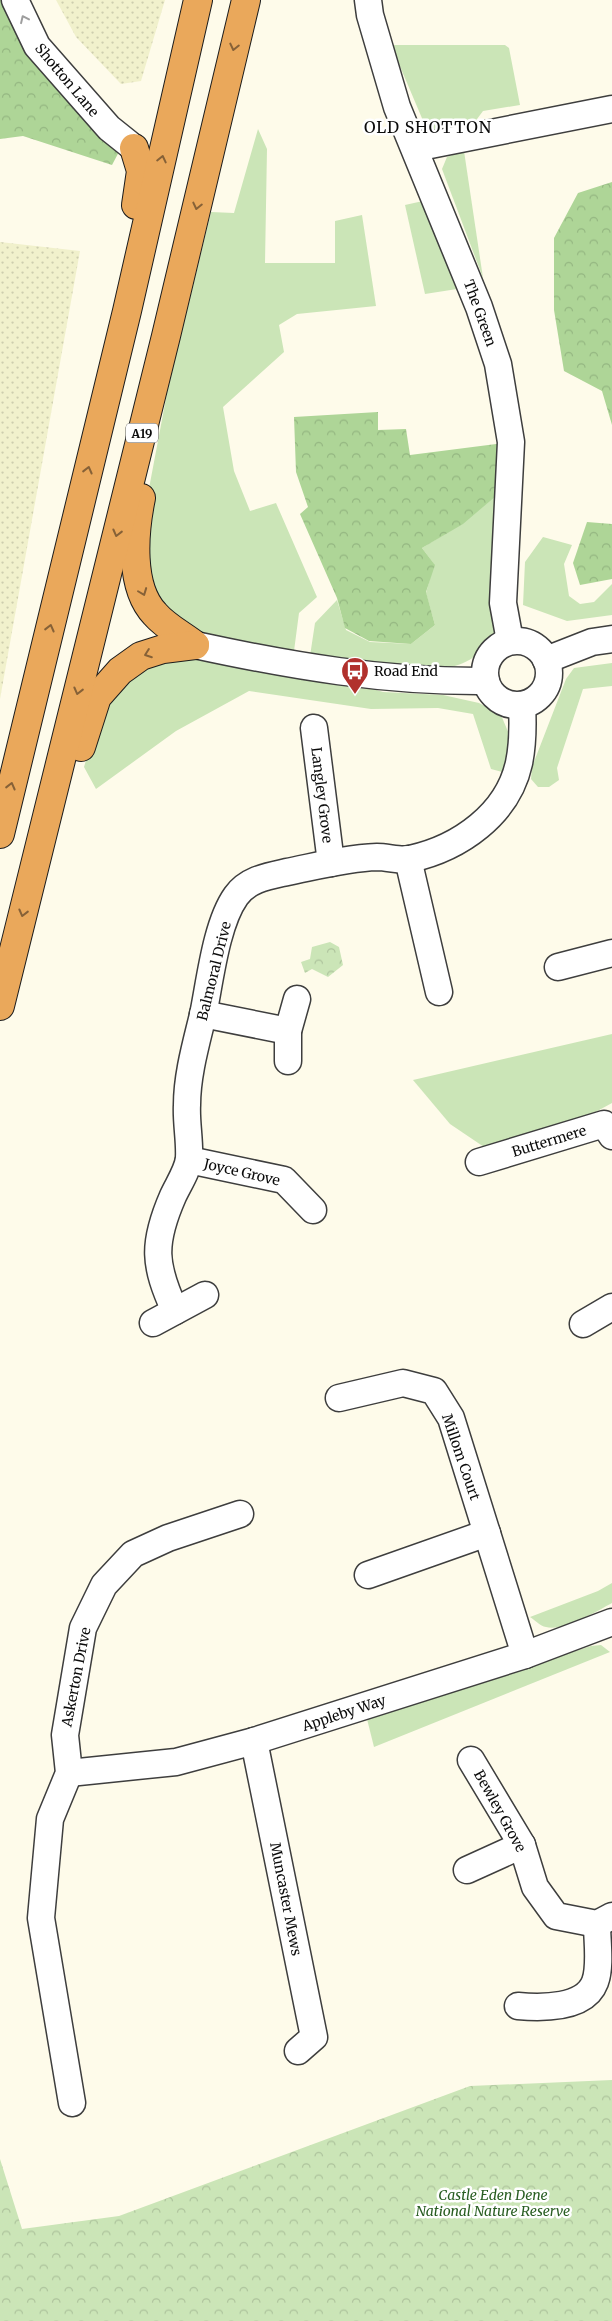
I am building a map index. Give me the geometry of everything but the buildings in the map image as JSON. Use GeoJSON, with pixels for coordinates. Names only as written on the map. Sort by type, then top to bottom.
{"type":"FeatureCollection","features":[{"type":"Feature","properties":{"kind":"highway"},"geometry":{"type":"LineString","coordinates":[[1,828],[127,310],[198,0]]}},
{"type":"Feature","properties":{"kind":"highway","name":"A19"},"geometry":{"type":"LineString","coordinates":[[0,1006],[166,336],[246,0]]}},
{"type":"Feature","properties":{"kind":"highway"},"geometry":{"type":"LineString","coordinates":[[127,310],[132,231],[141,171],[134,148]]}},
{"type":"Feature","properties":{"kind":"highway"},"geometry":{"type":"LineString","coordinates":[[166,336],[151,445],[139,509],[135,552],[141,590],[154,614],[195,644]]}},
{"type":"Feature","properties":{"kind":"highway"},"geometry":{"type":"LineString","coordinates":[[34,866],[73,770],[97,697],[120,671],[141,656],[163,649],[195,644]]}},
{"type":"Feature","properties":{"kind":"street","name":"Shotton Lane"},"geometry":{"type":"LineString","coordinates":[[15,0],[37,46],[109,128],[134,148]]}},
{"type":"Feature","properties":{"kind":"street","name":"The Green"},"geometry":{"type":"LineString","coordinates":[[368,0],[370,15],[397,106],[479,307],[498,364],[511,442],[503,603],[510,641]]}},
{"type":"Feature","properties":{"kind":"street"},"geometry":{"type":"LineString","coordinates":[[415,148],[612,109]]}},
{"type":"Feature","properties":{"kind":"street"},"geometry":{"type":"LineString","coordinates":[[546,660],[592,642],[612,639]]}},
{"type":"Feature","properties":{"kind":"street"},"geometry":{"type":"LineString","coordinates":[[521,640],[538,648],[546,660],[550,674],[547,685],[538,698],[522,705],[511,705],[498,699],[490,692],[484,671],[487,660],[500,645],[510,641],[521,640]]}},
{"type":"Feature","properties":{"kind":"street"},"geometry":{"type":"LineString","coordinates":[[195,644],[284,664],[369,676],[435,682],[486,681]]}},
{"type":"Feature","properties":{"kind":"street","name":"Balmoral Drive"},"geometry":{"type":"LineString","coordinates":[[205,1295],[164,1317],[158,1264],[158,1243],[170,1204],[189,1160],[186,1103],[218,942],[236,896],[252,882],[263,878],[331,863],[377,857],[408,859],[438,850],[468,836],[490,817],[510,789],[519,764],[523,734],[522,705]]}},
{"type":"Feature","properties":{"kind":"street","name":"Langley Grove"},"geometry":{"type":"LineString","coordinates":[[314,728],[331,863]]}},
{"type":"Feature","properties":{"kind":"street"},"geometry":{"type":"LineString","coordinates":[[408,859],[439,992]]}},
{"type":"Feature","properties":{"kind":"street"},"geometry":{"type":"LineString","coordinates":[[558,967],[612,953]]}},
{"type":"Feature","properties":{"kind":"street"},"geometry":{"type":"LineString","coordinates":[[288,1061],[288,1031],[297,1000]]}},
{"type":"Feature","properties":{"kind":"street"},"geometry":{"type":"LineString","coordinates":[[203,1014],[288,1031]]}},
{"type":"Feature","properties":{"kind":"street","name":"Buttermere"},"geometry":{"type":"LineString","coordinates":[[479,1162],[609,1126]]}},
{"type":"Feature","properties":{"kind":"street","name":"Joyce Grove"},"geometry":{"type":"LineString","coordinates":[[189,1160],[284,1180],[313,1210]]}},
{"type":"Feature","properties":{"kind":"street"},"geometry":{"type":"LineString","coordinates":[[583,1324],[612,1307]]}},
{"type":"Feature","properties":{"kind":"street","name":"Millom Court"},"geometry":{"type":"LineString","coordinates":[[340,1398],[403,1383],[434,1392],[451,1418],[525,1655]]}},
{"type":"Feature","properties":{"kind":"street","name":"Askerton Drive"},"geometry":{"type":"LineString","coordinates":[[72,2103],[41,1918],[50,1819],[68,1773],[65,1735],[83,1628],[104,1585],[133,1554],[168,1538],[240,1514]]}},
{"type":"Feature","properties":{"kind":"street"},"geometry":{"type":"LineString","coordinates":[[368,1575],[487,1533]]}},
{"type":"Feature","properties":{"kind":"street","name":"Appleby Way"},"geometry":{"type":"LineString","coordinates":[[68,1773],[176,1762],[254,1742],[525,1655],[612,1622]]}},
{"type":"Feature","properties":{"kind":"street","name":"Muncaster Mews"},"geometry":{"type":"LineString","coordinates":[[254,1742],[314,2037],[298,2050]]}},
{"type":"Feature","properties":{"kind":"street","name":"Bewley Grove"},"geometry":{"type":"LineString","coordinates":[[471,1760],[522,1845],[534,1886],[556,1916],[604,1920]]}},
{"type":"Feature","properties":{"kind":"street"},"geometry":{"type":"LineString","coordinates":[[467,1870],[522,1845]]}},
{"type":"Feature","properties":{"kind":"street"},"geometry":{"type":"LineString","coordinates":[[518,2006],[535,2007],[568,2003],[589,1991],[597,1975],[604,1920]]}},
{"type":"Feature","properties":{"kind":"green space"},"geometry":{"type":"Polygon","coordinates":[[[0,0],[5,0],[121,148],[112,165],[23,136],[0,139],[0,0]]]}},
{"type":"Feature","properties":{"kind":"green space"},"geometry":{"type":"Polygon","coordinates":[[[56,0],[165,0],[141,81],[121,84],[76,37],[56,0]]]}},
{"type":"Feature","properties":{"kind":"green space"},"geometry":{"type":"Polygon","coordinates":[[[391,45],[505,45],[509,48],[520,105],[483,111],[474,123],[435,130],[424,123],[391,45]]]}},
{"type":"Feature","properties":{"kind":"green space"},"geometry":{"type":"Polygon","coordinates":[[[258,129],[267,149],[265,263],[335,263],[335,221],[362,215],[376,306],[297,314],[279,325],[284,352],[223,407],[234,471],[250,511],[276,503],[317,597],[299,613],[294,651],[235,641],[194,630],[155,598],[145,575],[144,515],[167,393],[211,212],[234,213],[258,129]]]}},
{"type":"Feature","properties":{"kind":"green space"},"geometry":{"type":"Polygon","coordinates":[[[464,151],[483,278],[442,169],[447,157],[464,151]]]}},
{"type":"Feature","properties":{"kind":"green space"},"geometry":{"type":"Polygon","coordinates":[[[612,182],[612,425],[602,391],[564,371],[554,310],[554,238],[578,193],[612,182]]]}},
{"type":"Feature","properties":{"kind":"green space"},"geometry":{"type":"Polygon","coordinates":[[[423,201],[457,289],[425,294],[405,205],[423,201]]]}},
{"type":"Feature","properties":{"kind":"green space"},"geometry":{"type":"Polygon","coordinates":[[[0,242],[80,251],[0,699],[0,242]]]}},
{"type":"Feature","properties":{"kind":"green space"},"geometry":{"type":"Polygon","coordinates":[[[378,412],[378,430],[406,429],[410,455],[504,443],[503,490],[463,524],[422,548],[435,565],[426,592],[435,625],[411,644],[369,641],[345,628],[337,598],[300,514],[308,507],[296,472],[294,417],[378,412]]]}},
{"type":"Feature","properties":{"kind":"green space"},"geometry":{"type":"Polygon","coordinates":[[[503,489],[497,636],[483,650],[463,663],[435,669],[310,656],[315,623],[337,600],[346,630],[370,642],[411,644],[435,625],[426,593],[434,564],[422,548],[463,523],[503,489]]]}},
{"type":"Feature","properties":{"kind":"green space"},"geometry":{"type":"Polygon","coordinates":[[[587,522],[612,524],[612,579],[580,585],[573,563],[587,522]]]}},
{"type":"Feature","properties":{"kind":"green space"},"geometry":{"type":"Polygon","coordinates":[[[543,537],[572,545],[564,564],[569,596],[580,604],[594,602],[612,584],[612,615],[567,621],[523,605],[525,562],[543,537]]]}},
{"type":"Feature","properties":{"kind":"green space"},"geometry":{"type":"Polygon","coordinates":[[[167,654],[347,681],[383,692],[443,695],[479,703],[501,715],[509,734],[513,755],[506,773],[491,769],[473,714],[438,708],[371,709],[249,691],[176,731],[96,789],[84,767],[103,702],[138,669],[167,654]]]}},
{"type":"Feature","properties":{"kind":"green space"},"geometry":{"type":"Polygon","coordinates":[[[612,663],[612,686],[583,689],[557,768],[559,780],[549,787],[538,787],[531,779],[532,767],[566,679],[574,668],[612,663]]]}},
{"type":"Feature","properties":{"kind":"green space"},"geometry":{"type":"Polygon","coordinates":[[[330,942],[339,947],[343,965],[328,977],[312,969],[305,973],[301,962],[310,959],[312,947],[330,942]]]}},
{"type":"Feature","properties":{"kind":"green space"},"geometry":{"type":"Polygon","coordinates":[[[612,1034],[612,1103],[590,1115],[490,1151],[450,1124],[413,1080],[612,1034]]]}},
{"type":"Feature","properties":{"kind":"green space"},"geometry":{"type":"Polygon","coordinates":[[[612,1583],[612,1603],[580,1620],[553,1628],[546,1627],[530,1617],[598,1591],[612,1583]]]}},
{"type":"Feature","properties":{"kind":"green space"},"geometry":{"type":"Polygon","coordinates":[[[601,1645],[610,1652],[374,1747],[367,1719],[591,1646],[601,1645]]]}},
{"type":"Feature","properties":{"kind":"green space","name":"Castle Eden Dene National Nature Reserve"},"geometry":{"type":"Polygon","coordinates":[[[612,2080],[612,2321],[0,2321],[0,2159],[22,2229],[119,2216],[470,2086],[612,2080]]]}},
{"type":"Feature","properties":{"kind":"place","name":"Road End"},"geometry":{"type":"Point","coordinates":[355,695]}},
{"type":"Feature","properties":{"kind":"district","name":"OLD SHOTTON"},"geometry":{"type":"Point","coordinates":[428,127]}}]}
